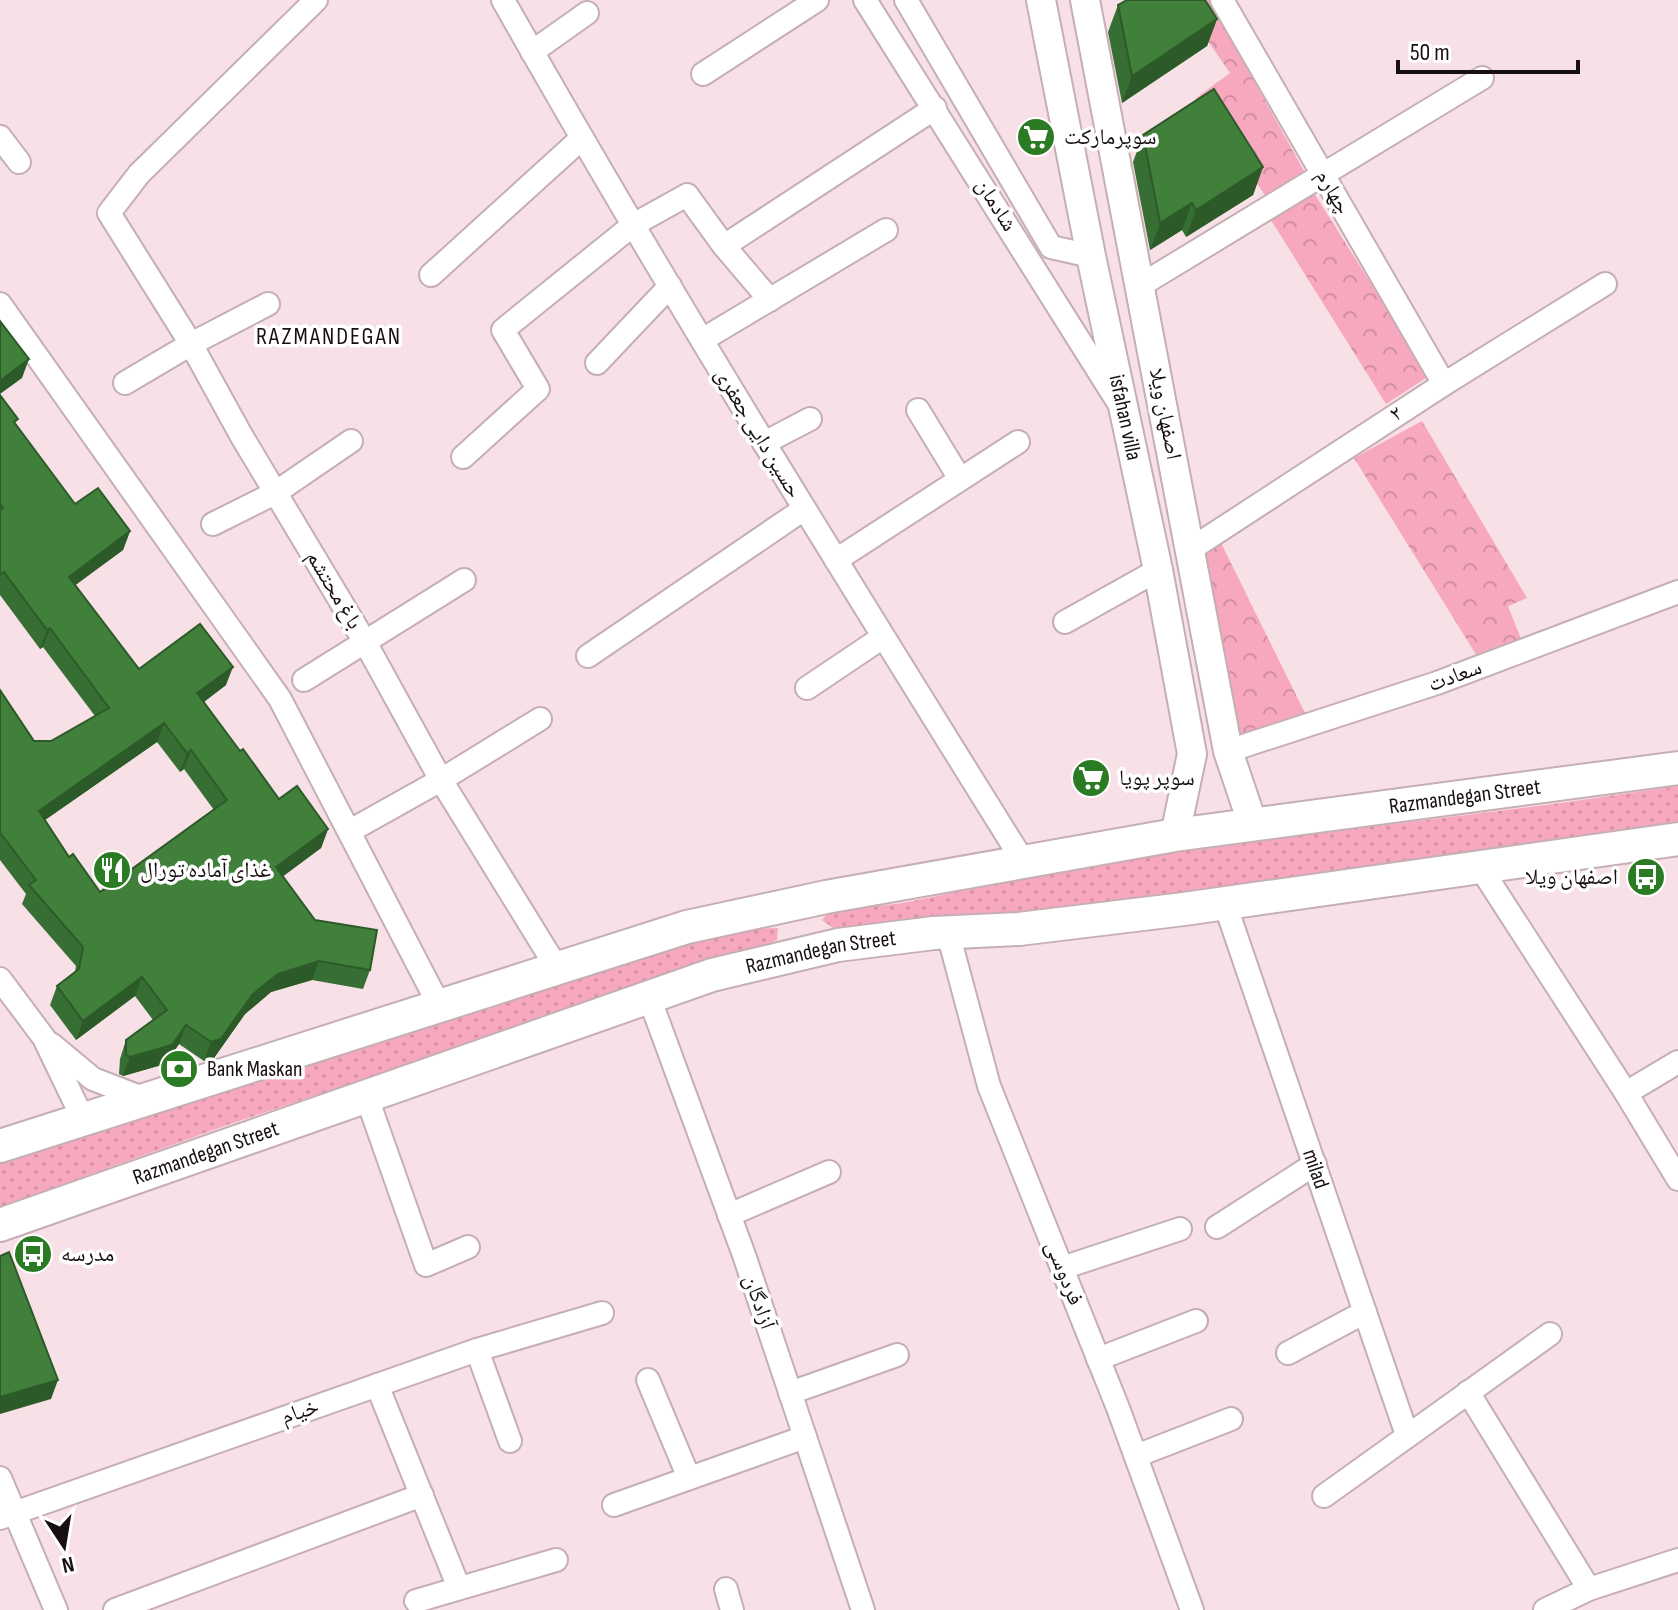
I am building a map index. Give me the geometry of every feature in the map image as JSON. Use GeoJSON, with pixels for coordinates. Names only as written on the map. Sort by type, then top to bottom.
{"type":"FeatureCollection","features":[{"type":"Feature","properties":{"kind":"main road","name":"Razmandegan Street"},"geometry":{"type":"LineString","coordinates":[[0,1146],[687,927],[826,897],[1175,835],[1678,768]]}},
{"type":"Feature","properties":{"kind":"main road","name":"Razmandegan Street"},"geometry":{"type":"LineString","coordinates":[[0,1225],[712,975],[838,945],[1019,929],[1225,904],[1678,839]]}},
{"type":"Feature","properties":{"kind":"street","name":"حسین دایی جعفری"},"geometry":{"type":"LineString","coordinates":[[503,0],[764,443],[1023,861]]}},
{"type":"Feature","properties":{"kind":"street"},"geometry":{"type":"LineString","coordinates":[[703,74],[817,0]]}},
{"type":"Feature","properties":{"kind":"street","name":"شادمان"},"geometry":{"type":"LineString","coordinates":[[865,0],[1124,412]]}},
{"type":"Feature","properties":{"kind":"street","name":"شادمان"},"geometry":{"type":"LineString","coordinates":[[906,0],[1051,247],[1091,256]]}},
{"type":"Feature","properties":{"kind":"street","name":"isfahan villa"},"geometry":{"type":"LineString","coordinates":[[1041,0],[1091,256],[1158,570],[1192,754],[1175,835]]}},
{"type":"Feature","properties":{"kind":"street","name":"اصفهان ویلا"},"geometry":{"type":"LineString","coordinates":[[1085,0],[1228,751],[1253,825]]}},
{"type":"Feature","properties":{"kind":"street","name":"چهارم"},"geometry":{"type":"LineString","coordinates":[[1222,0],[1444,384]]}},
{"type":"Feature","properties":{"kind":"street","name":"باغ محتشم"},"geometry":{"type":"LineString","coordinates":[[304,4],[139,174],[109,213],[191,344],[275,493],[365,642],[441,780],[557,968]]}},
{"type":"Feature","properties":{"kind":"street"},"geometry":{"type":"LineString","coordinates":[[532,52],[587,13]]}},
{"type":"Feature","properties":{"kind":"street"},"geometry":{"type":"LineString","coordinates":[[1141,285],[1482,78]]}},
{"type":"Feature","properties":{"kind":"street"},"geometry":{"type":"LineString","coordinates":[[724,246],[935,108]]}},
{"type":"Feature","properties":{"kind":"street"},"geometry":{"type":"LineString","coordinates":[[0,137],[19,162]]}},
{"type":"Feature","properties":{"kind":"street"},"geometry":{"type":"LineString","coordinates":[[431,275],[582,138]]}},
{"type":"Feature","properties":{"kind":"street"},"geometry":{"type":"LineString","coordinates":[[463,457],[538,389],[503,330],[633,225],[687,195],[724,246],[770,300]]}},
{"type":"Feature","properties":{"kind":"street"},"geometry":{"type":"LineString","coordinates":[[702,340],[886,230]]}},
{"type":"Feature","properties":{"kind":"street","name":"۲"},"geometry":{"type":"LineString","coordinates":[[1191,549],[1444,384],[1605,284]]}},
{"type":"Feature","properties":{"kind":"street"},"geometry":{"type":"LineString","coordinates":[[597,363],[670,286]]}},
{"type":"Feature","properties":{"kind":"street"},"geometry":{"type":"LineString","coordinates":[[0,304],[280,699],[439,1005]]}},
{"type":"Feature","properties":{"kind":"street"},"geometry":{"type":"LineString","coordinates":[[125,383],[268,304]]}},
{"type":"Feature","properties":{"kind":"street"},"geometry":{"type":"LineString","coordinates":[[918,410],[960,479]]}},
{"type":"Feature","properties":{"kind":"street"},"geometry":{"type":"LineString","coordinates":[[764,443],[810,419]]}},
{"type":"Feature","properties":{"kind":"street"},"geometry":{"type":"LineString","coordinates":[[213,524],[275,493],[351,441]]}},
{"type":"Feature","properties":{"kind":"street"},"geometry":{"type":"LineString","coordinates":[[836,560],[1018,442]]}},
{"type":"Feature","properties":{"kind":"street"},"geometry":{"type":"LineString","coordinates":[[588,656],[804,509]]}},
{"type":"Feature","properties":{"kind":"street"},"geometry":{"type":"LineString","coordinates":[[1065,622],[1158,570]]}},
{"type":"Feature","properties":{"kind":"street"},"geometry":{"type":"LineString","coordinates":[[304,680],[464,580]]}},
{"type":"Feature","properties":{"kind":"street","name":"سعادت"},"geometry":{"type":"LineString","coordinates":[[1228,751],[1437,683],[1678,592]]}},
{"type":"Feature","properties":{"kind":"street"},"geometry":{"type":"LineString","coordinates":[[807,688],[883,637]]}},
{"type":"Feature","properties":{"kind":"street"},"geometry":{"type":"LineString","coordinates":[[357,827],[540,719]]}},
{"type":"Feature","properties":{"kind":"street"},"geometry":{"type":"LineString","coordinates":[[1480,867],[1678,1179]]}},
{"type":"Feature","properties":{"kind":"street","name":"milad"},"geometry":{"type":"LineString","coordinates":[[1225,904],[1407,1435]]}},
{"type":"Feature","properties":{"kind":"street","name":"فردوسی"},"geometry":{"type":"LineString","coordinates":[[948,933],[989,1086],[1136,1456],[1192,1610]]}},
{"type":"Feature","properties":{"kind":"street"},"geometry":{"type":"LineString","coordinates":[[0,979],[44,1038],[83,1119]]}},
{"type":"Feature","properties":{"kind":"street","name":"آزادگان"},"geometry":{"type":"LineString","coordinates":[[649,997],[729,1215],[863,1610]]}},
{"type":"Feature","properties":{"kind":"street"},"geometry":{"type":"LineString","coordinates":[[44,1038],[93,1079],[145,1099]]}},
{"type":"Feature","properties":{"kind":"street"},"geometry":{"type":"LineString","coordinates":[[1626,1093],[1678,1062]]}},
{"type":"Feature","properties":{"kind":"street"},"geometry":{"type":"LineString","coordinates":[[366,1095],[426,1265],[468,1247]]}},
{"type":"Feature","properties":{"kind":"street"},"geometry":{"type":"LineString","coordinates":[[1217,1227],[1315,1164]]}},
{"type":"Feature","properties":{"kind":"street"},"geometry":{"type":"LineString","coordinates":[[729,1215],[829,1172]]}},
{"type":"Feature","properties":{"kind":"street"},"geometry":{"type":"LineString","coordinates":[[1062,1268],[1180,1229]]}},
{"type":"Feature","properties":{"kind":"street"},"geometry":{"type":"LineString","coordinates":[[1288,1353],[1365,1312]]}},
{"type":"Feature","properties":{"kind":"street","name":"خیام"},"geometry":{"type":"LineString","coordinates":[[8,1516],[477,1350],[602,1313]]}},
{"type":"Feature","properties":{"kind":"street"},"geometry":{"type":"LineString","coordinates":[[1098,1359],[1196,1321]]}},
{"type":"Feature","properties":{"kind":"street"},"geometry":{"type":"LineString","coordinates":[[1324,1496],[1550,1334]]}},
{"type":"Feature","properties":{"kind":"street"},"geometry":{"type":"LineString","coordinates":[[477,1350],[510,1441]]}},
{"type":"Feature","properties":{"kind":"street"},"geometry":{"type":"LineString","coordinates":[[790,1393],[897,1355]]}},
{"type":"Feature","properties":{"kind":"street"},"geometry":{"type":"LineString","coordinates":[[648,1380],[689,1478]]}},
{"type":"Feature","properties":{"kind":"street"},"geometry":{"type":"LineString","coordinates":[[377,1385],[459,1588]]}},
{"type":"Feature","properties":{"kind":"street"},"geometry":{"type":"LineString","coordinates":[[1468,1392],[1589,1589]]}},
{"type":"Feature","properties":{"kind":"street"},"geometry":{"type":"LineString","coordinates":[[1136,1456],[1231,1419]]}},
{"type":"Feature","properties":{"kind":"street"},"geometry":{"type":"LineString","coordinates":[[614,1505],[805,1437]]}},
{"type":"Feature","properties":{"kind":"street"},"geometry":{"type":"LineString","coordinates":[[0,1478],[8,1516],[56,1610]]}},
{"type":"Feature","properties":{"kind":"street"},"geometry":{"type":"LineString","coordinates":[[115,1610],[422,1495]]}},
{"type":"Feature","properties":{"kind":"street"},"geometry":{"type":"LineString","coordinates":[[416,1601],[556,1560]]}},
{"type":"Feature","properties":{"kind":"street"},"geometry":{"type":"LineString","coordinates":[[1545,1610],[1589,1589],[1678,1560]]}},
{"type":"Feature","properties":{"kind":"green space"},"geometry":{"type":"Polygon","coordinates":[[[1180,0],[1209,0],[1304,171],[1265,195],[1196,98],[1230,73],[1180,0]]]}},
{"type":"Feature","properties":{"kind":"green space"},"geometry":{"type":"Polygon","coordinates":[[[1314,193],[1429,376],[1386,404],[1271,220],[1314,193]]]}},
{"type":"Feature","properties":{"kind":"green space"},"geometry":{"type":"Polygon","coordinates":[[[1422,421],[1527,598],[1508,606],[1521,639],[1477,656],[1354,458],[1422,421]]]}},
{"type":"Feature","properties":{"kind":"green space"},"geometry":{"type":"Polygon","coordinates":[[[1221,543],[1305,713],[1238,736],[1203,555],[1221,543]]]}},
{"type":"Feature","properties":{"kind":"green space"},"geometry":{"type":"Polygon","coordinates":[[[1678,786],[1678,822],[1648,829],[986,918],[833,928],[822,920],[829,912],[903,903],[1124,858],[1678,786]]]}},
{"type":"Feature","properties":{"kind":"green space"},"geometry":{"type":"Polygon","coordinates":[[[778,928],[777,940],[754,949],[230,1124],[0,1207],[0,1163],[676,944],[748,929],[778,928]]]}},
{"type":"Feature","properties":{"kind":"building"},"geometry":{"type":"Polygon","coordinates":[[[1127,0],[1205,0],[1217,19],[1132,76],[1118,5],[1127,0]]]}},
{"type":"Feature","properties":{"kind":"building"},"geometry":{"type":"Polygon","coordinates":[[[1214,89],[1263,167],[1196,210],[1192,203],[1160,223],[1143,135],[1214,89]]]}},
{"type":"Feature","properties":{"kind":"building"},"geometry":{"type":"Polygon","coordinates":[[[0,321],[29,359],[0,381],[0,321]]]}},
{"type":"Feature","properties":{"kind":"building"},"geometry":{"type":"Polygon","coordinates":[[[0,395],[18,419],[14,422],[75,504],[98,488],[130,531],[69,577],[139,669],[200,624],[233,667],[197,693],[279,799],[297,786],[328,829],[276,867],[315,920],[377,930],[370,970],[319,961],[278,974],[252,995],[221,1039],[211,1042],[186,1025],[172,1045],[130,1057],[126,1055],[126,1040],[167,1010],[142,977],[83,1021],[57,986],[79,969],[83,947],[29,885],[36,880],[0,834],[0,690],[34,741],[51,741],[109,708],[50,628],[47,630],[4,572],[0,575],[0,510],[3,508],[0,504],[0,395]],[[164,723],[39,811],[69,857],[73,854],[100,892],[227,800],[191,750],[187,753],[164,723]]]}},
{"type":"Feature","properties":{"kind":"building"},"geometry":{"type":"Polygon","coordinates":[[[9,1252],[58,1380],[0,1397],[0,1256],[9,1252]]]}},
{"type":"Feature","properties":{"kind":"place","name":"سوپرمارکت"},"geometry":{"type":"Point","coordinates":[1036,137]}},
{"type":"Feature","properties":{"kind":"place","name":"سوپر پویا"},"geometry":{"type":"Point","coordinates":[1091,778]}},
{"type":"Feature","properties":{"kind":"place","name":"غذای آماده تورال"},"geometry":{"type":"Point","coordinates":[112,870]}},
{"type":"Feature","properties":{"kind":"place","name":"اصفهان ویلا"},"geometry":{"type":"Point","coordinates":[1646,877]}},
{"type":"Feature","properties":{"kind":"place","name":"Bank Maskan"},"geometry":{"type":"Point","coordinates":[179,1069]}},
{"type":"Feature","properties":{"kind":"place","name":"مدرسه"},"geometry":{"type":"Point","coordinates":[33,1254]}},
{"type":"Feature","properties":{"kind":"district","name":"RAZMANDEGAN"},"geometry":{"type":"Point","coordinates":[329,336]}}]}
